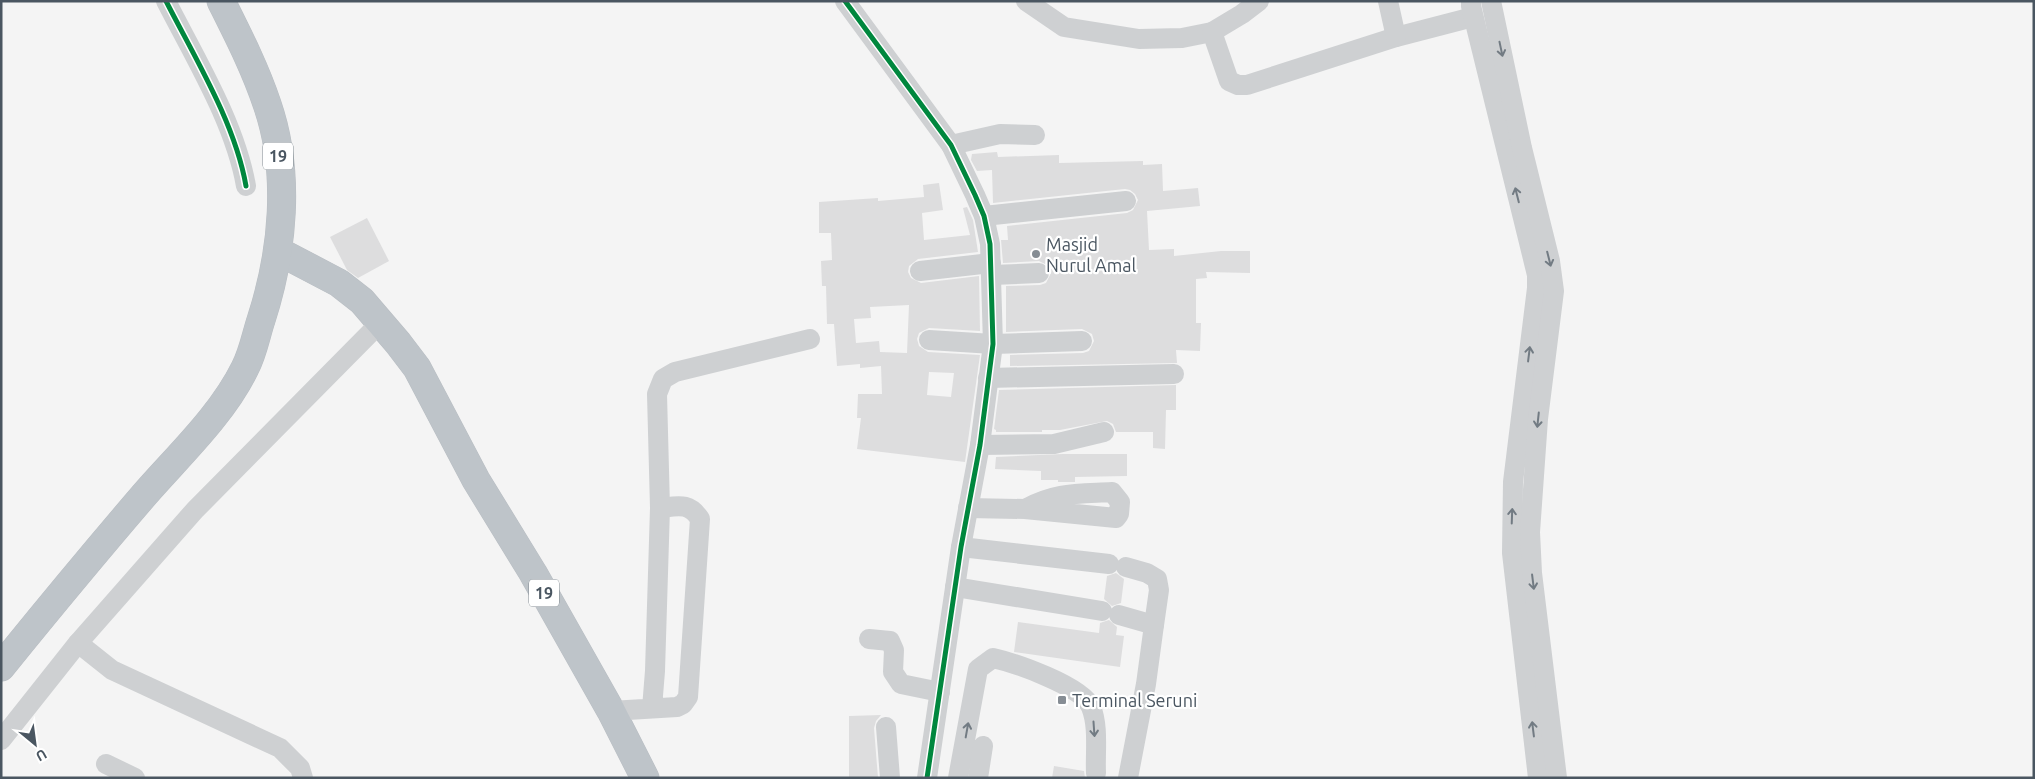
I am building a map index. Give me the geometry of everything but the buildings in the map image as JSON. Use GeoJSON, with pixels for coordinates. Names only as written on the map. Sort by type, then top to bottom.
{"type":"FeatureCollection","features":[{"type":"Feature","properties":{"kind":"highway","name":"19"},"geometry":{"type":"LineString","coordinates":[[221,1],[267,104],[275,134],[282,189],[278,251],[270,294],[261,319]]}},
{"type":"Feature","properties":{"kind":"highway","name":"19"},"geometry":{"type":"LineString","coordinates":[[278,251],[339,283],[362,301],[417,368],[476,480],[533,573],[645,778]]}},
{"type":"Feature","properties":{"kind":"highway"},"geometry":{"type":"LineString","coordinates":[[1,640],[204,402],[261,319]]}},
{"type":"Feature","properties":{"kind":"highway"},"geometry":{"type":"LineString","coordinates":[[1,666],[98,548],[218,410],[246,367],[261,319]]}},
{"type":"Feature","properties":{"kind":"street"},"geometry":{"type":"LineString","coordinates":[[166,1],[218,103],[243,169],[246,186]]}},
{"type":"Feature","properties":{"kind":"street"},"geometry":{"type":"LineString","coordinates":[[844,1],[952,145],[984,216],[990,244],[993,344],[980,445],[960,547],[927,778]]}},
{"type":"Feature","properties":{"kind":"street"},"geometry":{"type":"LineString","coordinates":[[1026,1],[1064,27],[1139,39],[1182,38],[1212,32],[1259,1]]}},
{"type":"Feature","properties":{"kind":"street"},"geometry":{"type":"LineString","coordinates":[[1388,1],[1396,37]]}},
{"type":"Feature","properties":{"kind":"street"},"geometry":{"type":"LineString","coordinates":[[1491,1],[1537,216],[1550,261],[1554,291],[1538,419],[1530,532],[1522,554],[1538,778]]}},
{"type":"Feature","properties":{"kind":"street"},"geometry":{"type":"LineString","coordinates":[[1212,32],[1228,81],[1238,85],[1247,85],[1396,37],[1472,9],[1537,275],[1513,482],[1522,554],[1557,778]]}},
{"type":"Feature","properties":{"kind":"street"},"geometry":{"type":"LineString","coordinates":[[952,145],[1000,134],[1035,135]]}},
{"type":"Feature","properties":{"kind":"street"},"geometry":{"type":"LineString","coordinates":[[984,216],[1126,201]]}},
{"type":"Feature","properties":{"kind":"street"},"geometry":{"type":"LineString","coordinates":[[920,271],[991,269],[1039,272]]}},
{"type":"Feature","properties":{"kind":"street"},"geometry":{"type":"LineString","coordinates":[[1,740],[78,643],[195,510],[381,322]]}},
{"type":"Feature","properties":{"kind":"street"},"geometry":{"type":"LineString","coordinates":[[652,708],[655,671],[660,508],[657,394],[663,379],[675,372],[810,339]]}},
{"type":"Feature","properties":{"kind":"street"},"geometry":{"type":"LineString","coordinates":[[929,340],[993,344],[1082,341]]}},
{"type":"Feature","properties":{"kind":"street"},"geometry":{"type":"LineString","coordinates":[[988,378],[1174,374]]}},
{"type":"Feature","properties":{"kind":"street"},"geometry":{"type":"LineString","coordinates":[[980,445],[1054,444],[1104,432]]}},
{"type":"Feature","properties":{"kind":"street"},"geometry":{"type":"LineString","coordinates":[[610,711],[677,708],[688,697],[700,519],[694,510],[683,506],[660,508]]}},
{"type":"Feature","properties":{"kind":"street"},"geometry":{"type":"LineString","coordinates":[[968,508],[1025,509]]}},
{"type":"Feature","properties":{"kind":"street"},"geometry":{"type":"LineString","coordinates":[[960,547],[1118,566],[1147,573],[1157,579],[1159,590],[1146,684],[1128,778]]}},
{"type":"Feature","properties":{"kind":"street"},"geometry":{"type":"LineString","coordinates":[[955,587],[1110,613],[1154,625]]}},
{"type":"Feature","properties":{"kind":"street"},"geometry":{"type":"LineString","coordinates":[[869,639],[890,641],[894,650],[893,672],[901,684],[940,692]]}},
{"type":"Feature","properties":{"kind":"street"},"geometry":{"type":"LineString","coordinates":[[78,643],[112,670],[280,748],[300,768],[303,778]]}},
{"type":"Feature","properties":{"kind":"street"},"geometry":{"type":"LineString","coordinates":[[958,778],[978,669],[993,658],[1017,664],[1077,691],[1091,706],[1095,726],[1096,772]]}},
{"type":"Feature","properties":{"kind":"street"},"geometry":{"type":"LineString","coordinates":[[886,727],[890,778]]}},
{"type":"Feature","properties":{"kind":"street"},"geometry":{"type":"LineString","coordinates":[[978,778],[984,746]]}},
{"type":"Feature","properties":{"kind":"street"},"geometry":{"type":"LineString","coordinates":[[106,764],[135,778]]}},
{"type":"Feature","properties":{"kind":"cycle path"},"geometry":{"type":"LineString","coordinates":[[166,1],[224,115],[241,162],[246,186]]}},
{"type":"Feature","properties":{"kind":"cycle path"},"geometry":{"type":"LineString","coordinates":[[845,1],[951,145],[984,216],[990,244],[993,344],[980,445],[961,547],[927,778]]}},
{"type":"Feature","properties":{"kind":"place","name":"Masjid Nurul Amal"},"geometry":{"type":"Point","coordinates":[1036,254]}},
{"type":"Feature","properties":{"kind":"place","name":"Terminal Seruni"},"geometry":{"type":"Point","coordinates":[1062,700]}}]}
